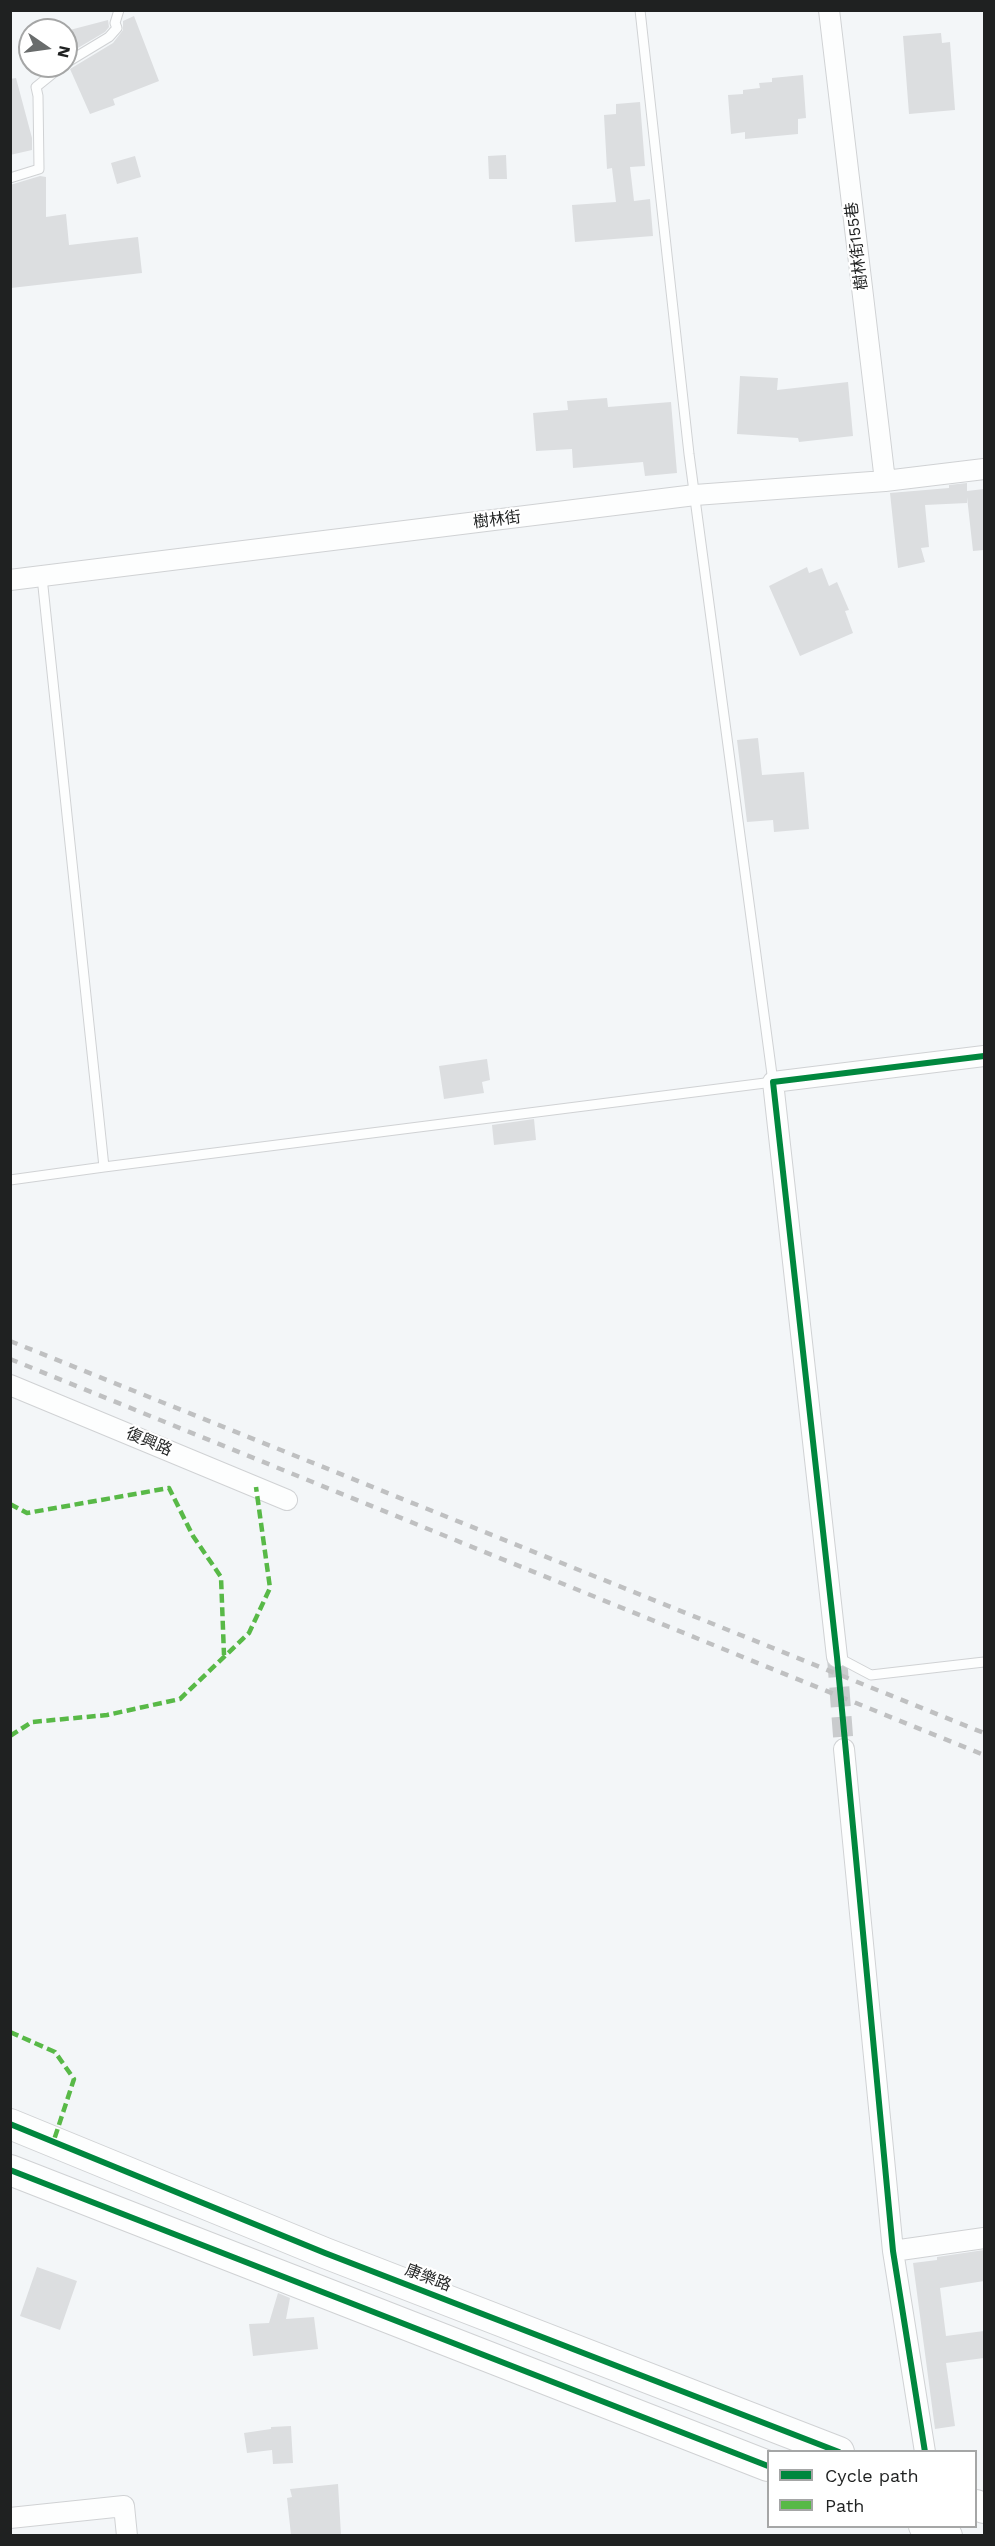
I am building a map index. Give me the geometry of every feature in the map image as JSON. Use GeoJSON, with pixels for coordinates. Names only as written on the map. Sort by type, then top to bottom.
{"type":"FeatureCollection","features":[{"type":"Feature","properties":{"kind":"main road","name":"康樂路"},"geometry":{"type":"LineString","coordinates":[[10,2124],[325,2253],[836,2450]]}},
{"type":"Feature","properties":{"kind":"main road"},"geometry":{"type":"LineString","coordinates":[[10,2170],[767,2466]]}},
{"type":"Feature","properties":{"kind":"main road"},"geometry":{"type":"LineString","coordinates":[[313,2289],[325,2253]]}},
{"type":"Feature","properties":{"kind":"main road"},"geometry":{"type":"LineString","coordinates":[[929,2528],[948,2535]]}},
{"type":"Feature","properties":{"kind":"street","name":"樹林街155巷"},"geometry":{"type":"LineString","coordinates":[[829,10],[885,481]]}},
{"type":"Feature","properties":{"kind":"street","name":"樹林街"},"geometry":{"type":"LineString","coordinates":[[10,580],[695,495],[885,481],[984,469]]}},
{"type":"Feature","properties":{"kind":"street"},"geometry":{"type":"LineString","coordinates":[[837,1657],[773,1082],[984,1056]]}},
{"type":"Feature","properties":{"kind":"street","name":"復興路"},"geometry":{"type":"LineString","coordinates":[[10,1385],[287,1500]]}},
{"type":"Feature","properties":{"kind":"street"},"geometry":{"type":"LineString","coordinates":[[844,1749],[893,2251],[925,2450]]}},
{"type":"Feature","properties":{"kind":"street"},"geometry":{"type":"LineString","coordinates":[[893,2251],[984,2238]]}},
{"type":"Feature","properties":{"kind":"street"},"geometry":{"type":"LineString","coordinates":[[10,2518],[124,2506],[127,2535]]}},
{"type":"Feature","properties":{"kind":"lane"},"geometry":{"type":"LineString","coordinates":[[78,56],[108,37],[117,28],[115,23],[120,10]]}},
{"type":"Feature","properties":{"kind":"lane"},"geometry":{"type":"LineString","coordinates":[[10,1180],[773,1082],[685,419],[640,10]]}},
{"type":"Feature","properties":{"kind":"lane"},"geometry":{"type":"LineString","coordinates":[[10,178],[39,169],[36,87],[47,78]]}},
{"type":"Feature","properties":{"kind":"lane"},"geometry":{"type":"LineString","coordinates":[[42,577],[104,1167]]}},
{"type":"Feature","properties":{"kind":"lane"},"geometry":{"type":"LineString","coordinates":[[837,1657],[871,1675],[984,1662]]}},
{"type":"Feature","properties":{"kind":"building"},"geometry":{"type":"Polygon","coordinates":[[[134,16],[159,81],[113,99],[115,105],[90,114],[74,78],[78,78],[78,64],[113,43],[123,30],[123,21],[134,16]]]}},
{"type":"Feature","properties":{"kind":"building"},"geometry":{"type":"Polygon","coordinates":[[[108,20],[109,27],[105,32],[78,48],[78,28],[108,20]]]}},
{"type":"Feature","properties":{"kind":"building"},"geometry":{"type":"Polygon","coordinates":[[[941,33],[942,43],[950,42],[955,110],[909,114],[903,36],[941,33]]]}},
{"type":"Feature","properties":{"kind":"building"},"geometry":{"type":"Polygon","coordinates":[[[803,75],[806,118],[798,119],[798,134],[745,139],[745,132],[731,134],[728,95],[743,94],[743,90],[760,88],[759,83],[772,82],[772,78],[803,75]]]}},
{"type":"Feature","properties":{"kind":"building"},"geometry":{"type":"Polygon","coordinates":[[[16,78],[32,138],[32,150],[10,155],[10,79],[16,78]]]}},
{"type":"Feature","properties":{"kind":"building"},"geometry":{"type":"Polygon","coordinates":[[[640,102],[645,166],[630,167],[634,201],[650,199],[653,236],[575,242],[572,205],[616,202],[612,168],[607,169],[604,115],[616,114],[616,104],[640,102]]]}},
{"type":"Feature","properties":{"kind":"building"},"geometry":{"type":"Polygon","coordinates":[[[506,155],[507,179],[489,179],[488,156],[506,155]]]}},
{"type":"Feature","properties":{"kind":"building"},"geometry":{"type":"Polygon","coordinates":[[[135,156],[141,177],[117,184],[111,163],[135,156]]]}},
{"type":"Feature","properties":{"kind":"building"},"geometry":{"type":"Polygon","coordinates":[[[40,176],[46,177],[46,217],[66,214],[69,245],[138,237],[142,273],[11,288],[10,185],[40,176]]]}},
{"type":"Feature","properties":{"kind":"building"},"geometry":{"type":"Polygon","coordinates":[[[740,376],[778,378],[777,390],[848,382],[853,436],[799,442],[798,438],[737,434],[740,376]]]}},
{"type":"Feature","properties":{"kind":"building"},"geometry":{"type":"Polygon","coordinates":[[[607,398],[608,407],[671,402],[677,473],[645,476],[643,462],[573,468],[572,449],[536,451],[533,413],[568,410],[567,401],[607,398]]]}},
{"type":"Feature","properties":{"kind":"building"},"geometry":{"type":"Polygon","coordinates":[[[967,483],[967,491],[984,489],[984,550],[973,551],[967,497],[967,503],[925,505],[929,547],[921,548],[925,562],[898,568],[890,493],[949,488],[949,485],[967,483]]]}},
{"type":"Feature","properties":{"kind":"building"},"geometry":{"type":"Polygon","coordinates":[[[807,567],[809,573],[822,568],[829,586],[837,582],[849,610],[845,611],[853,633],[800,656],[769,586],[807,567]]]}},
{"type":"Feature","properties":{"kind":"building"},"geometry":{"type":"Polygon","coordinates":[[[758,738],[762,775],[804,772],[809,829],[774,832],[773,820],[747,822],[737,740],[758,738]]]}},
{"type":"Feature","properties":{"kind":"building"},"geometry":{"type":"Polygon","coordinates":[[[487,1059],[490,1080],[482,1082],[484,1093],[444,1099],[439,1066],[487,1059]]]}},
{"type":"Feature","properties":{"kind":"building"},"geometry":{"type":"Polygon","coordinates":[[[534,1119],[536,1140],[494,1145],[492,1125],[534,1119]]]}},
{"type":"Feature","properties":{"kind":"building"},"geometry":{"type":"Polygon","coordinates":[[[984,2250],[984,2281],[940,2288],[946,2336],[984,2331],[984,2358],[946,2363],[955,2426],[935,2429],[913,2263],[984,2250]]]}},
{"type":"Feature","properties":{"kind":"building"},"geometry":{"type":"Polygon","coordinates":[[[37,2267],[77,2281],[60,2330],[20,2316],[37,2267]]]}},
{"type":"Feature","properties":{"kind":"building"},"geometry":{"type":"Polygon","coordinates":[[[278,2293],[290,2298],[286,2319],[314,2317],[318,2349],[253,2356],[249,2324],[269,2323],[278,2293]]]}},
{"type":"Feature","properties":{"kind":"building"},"geometry":{"type":"Polygon","coordinates":[[[291,2426],[293,2463],[273,2464],[272,2450],[247,2453],[244,2433],[271,2429],[271,2427],[291,2426]]]}},
{"type":"Feature","properties":{"kind":"building"},"geometry":{"type":"Polygon","coordinates":[[[338,2484],[341,2535],[291,2535],[287,2498],[292,2497],[290,2489],[338,2484]]]}},
{"type":"Feature","properties":{"kind":"tunnel"},"geometry":{"type":"LineString","coordinates":[[837,1657],[844,1749]]}},
{"type":"Feature","properties":{"kind":"railway"},"geometry":{"type":"LineString","coordinates":[[10,1341],[984,1733]]}},
{"type":"Feature","properties":{"kind":"railway"},"geometry":{"type":"LineString","coordinates":[[10,1359],[984,1755]]}},
{"type":"Feature","properties":{"kind":"marked path"},"geometry":{"type":"LineString","coordinates":[[10,1736],[32,1722],[107,1715],[180,1699],[249,1633],[270,1588],[256,1487]]}},
{"type":"Feature","properties":{"kind":"marked path"},"geometry":{"type":"LineString","coordinates":[[10,1504],[27,1513],[169,1488],[193,1536],[221,1577],[224,1655]]}},
{"type":"Feature","properties":{"kind":"marked path"},"geometry":{"type":"LineString","coordinates":[[10,2032],[55,2052],[74,2079],[54,2140]]}},
{"type":"Feature","properties":{"kind":"cycle path"},"geometry":{"type":"LineString","coordinates":[[925,2450],[893,2251],[837,1657],[773,1082],[984,1056]]}},
{"type":"Feature","properties":{"kind":"cycle path"},"geometry":{"type":"LineString","coordinates":[[10,2124],[325,2253],[834,2450]]}},
{"type":"Feature","properties":{"kind":"cycle path"},"geometry":{"type":"LineString","coordinates":[[10,2170],[767,2466]]}}]}
